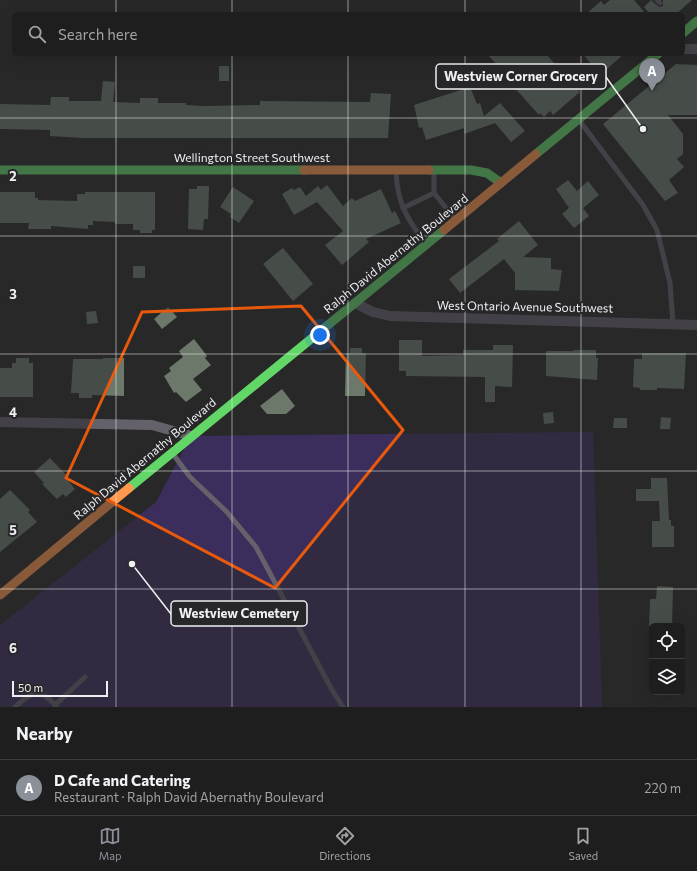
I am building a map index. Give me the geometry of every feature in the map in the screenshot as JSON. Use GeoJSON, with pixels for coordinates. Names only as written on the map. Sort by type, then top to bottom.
{"type":"FeatureCollection","features":[{"type":"Feature","properties":{"kind":"main road"},"geometry":{"type":"LineString","coordinates":[[685,30],[697,21]]}},
{"type":"Feature","properties":{"kind":"main road","name":"Ralph David Abernathy Boulevard"},"geometry":{"type":"LineString","coordinates":[[0,595],[191,436],[656,56]]}},
{"type":"Feature","properties":{"kind":"main road","name":"Wellington Street Southwest"},"geometry":{"type":"LineString","coordinates":[[0,170],[471,170],[487,173],[501,183]]}},
{"type":"Feature","properties":{"kind":"street"},"geometry":{"type":"LineString","coordinates":[[685,49],[697,49]]}},
{"type":"Feature","properties":{"kind":"street","name":"West Ontario Avenue Southwest"},"geometry":{"type":"LineString","coordinates":[[355,303],[373,312],[390,316],[697,325]]}},
{"type":"Feature","properties":{"kind":"street"},"geometry":{"type":"LineString","coordinates":[[0,422],[152,425],[191,436]]}},
{"type":"Feature","properties":{"kind":"lane"},"geometry":{"type":"LineString","coordinates":[[578,120],[643,205],[657,230],[670,283],[673,324]]}},
{"type":"Feature","properties":{"kind":"lane"},"geometry":{"type":"LineString","coordinates":[[396,170],[397,191],[409,223],[427,244]]}},
{"type":"Feature","properties":{"kind":"lane"},"geometry":{"type":"LineString","coordinates":[[434,170],[434,193],[456,220]]}},
{"type":"Feature","properties":{"kind":"lane"},"geometry":{"type":"LineString","coordinates":[[403,208],[434,193]]}},
{"type":"Feature","properties":{"kind":"lane"},"geometry":{"type":"LineString","coordinates":[[172,452],[190,477],[226,511],[256,547],[332,690],[343,707]]}},
{"type":"Feature","properties":{"kind":"lane"},"geometry":{"type":"LineString","coordinates":[[15,707],[29,694],[37,693],[46,696],[56,706],[85,677]]}},
{"type":"Feature","properties":{"kind":"highlighted area"},"geometry":{"type":"Polygon","coordinates":[[[301,306],[403,430],[275,588],[66,478],[142,312],[301,306]]]}},
{"type":"Feature","properties":{"kind":"shaded area"},"geometry":{"type":"Polygon","coordinates":[[[593,432],[602,707],[0,707],[0,625],[156,502],[191,436],[593,432]]]}},
{"type":"Feature","properties":{"kind":"building"},"geometry":{"type":"Polygon","coordinates":[[[610,0],[634,0],[644,12],[588,12],[601,1],[604,5],[610,0]]]}},
{"type":"Feature","properties":{"kind":"building"},"geometry":{"type":"Polygon","coordinates":[[[651,0],[659,7],[663,6],[663,0],[692,0],[678,12],[648,12],[644,7],[651,0]]]}},
{"type":"Feature","properties":{"kind":"building"},"geometry":{"type":"Polygon","coordinates":[[[489,56],[548,56],[580,92],[553,115],[550,111],[544,117],[540,113],[539,115],[495,66],[497,65],[489,56]]]}},
{"type":"Feature","properties":{"kind":"building"},"geometry":{"type":"Polygon","coordinates":[[[585,56],[622,56],[600,75],[585,56]]]}},
{"type":"Feature","properties":{"kind":"building"},"geometry":{"type":"Polygon","coordinates":[[[676,64],[697,65],[697,115],[668,115],[683,134],[683,154],[677,159],[684,167],[669,180],[678,193],[665,201],[603,124],[676,64]]]}},
{"type":"Feature","properties":{"kind":"building"},"geometry":{"type":"Polygon","coordinates":[[[219,66],[229,66],[229,81],[219,81],[219,66]]]}},
{"type":"Feature","properties":{"kind":"building"},"geometry":{"type":"Polygon","coordinates":[[[103,81],[115,82],[113,102],[140,103],[140,98],[158,98],[158,103],[186,103],[186,105],[205,106],[260,105],[260,101],[370,102],[371,93],[391,94],[388,138],[84,138],[50,136],[50,130],[0,129],[0,104],[50,105],[51,97],[69,97],[69,101],[101,101],[103,81]]]}},
{"type":"Feature","properties":{"kind":"building"},"geometry":{"type":"Polygon","coordinates":[[[470,87],[477,104],[480,103],[484,116],[500,103],[525,131],[511,142],[495,123],[464,134],[464,128],[426,140],[422,127],[419,128],[414,105],[470,87]]]}},
{"type":"Feature","properties":{"kind":"building"},"geometry":{"type":"Polygon","coordinates":[[[568,180],[577,191],[588,181],[599,195],[583,208],[589,216],[574,228],[562,214],[569,208],[556,189],[568,180]]]}},
{"type":"Feature","properties":{"kind":"building"},"geometry":{"type":"Polygon","coordinates":[[[327,185],[343,206],[352,198],[355,201],[381,189],[392,213],[395,211],[401,223],[366,239],[369,242],[342,265],[325,245],[343,231],[317,202],[294,215],[282,194],[292,188],[294,190],[300,187],[306,196],[318,186],[321,190],[327,185]]]}},
{"type":"Feature","properties":{"kind":"building"},"geometry":{"type":"Polygon","coordinates":[[[197,186],[209,186],[208,219],[204,219],[203,230],[188,229],[189,189],[197,189],[197,186]]]}},
{"type":"Feature","properties":{"kind":"building"},"geometry":{"type":"Polygon","coordinates":[[[233,187],[254,201],[239,223],[230,217],[231,214],[220,207],[233,187]]]}},
{"type":"Feature","properties":{"kind":"building"},"geometry":{"type":"Polygon","coordinates":[[[0,192],[35,192],[35,198],[38,198],[38,200],[77,201],[77,194],[85,194],[85,192],[155,192],[155,230],[152,230],[152,233],[140,233],[140,230],[133,230],[133,224],[115,224],[115,222],[93,221],[93,225],[88,225],[88,229],[51,226],[51,229],[28,229],[29,223],[0,223],[0,192]]]}},
{"type":"Feature","properties":{"kind":"building"},"geometry":{"type":"Polygon","coordinates":[[[519,221],[538,245],[523,257],[551,258],[551,269],[562,270],[559,291],[515,290],[515,273],[504,259],[460,293],[449,279],[499,241],[497,239],[519,221]]]}},
{"type":"Feature","properties":{"kind":"building"},"geometry":{"type":"Polygon","coordinates":[[[283,248],[313,284],[293,301],[263,264],[283,248]]]}},
{"type":"Feature","properties":{"kind":"building"},"geometry":{"type":"Polygon","coordinates":[[[133,266],[145,266],[145,278],[133,278],[133,266]]]}},
{"type":"Feature","properties":{"kind":"building"},"geometry":{"type":"Polygon","coordinates":[[[168,307],[177,317],[162,329],[154,319],[168,307]]]}},
{"type":"Feature","properties":{"kind":"building"},"geometry":{"type":"Polygon","coordinates":[[[96,311],[98,323],[87,324],[86,312],[96,311]]]}},
{"type":"Feature","properties":{"kind":"building"},"geometry":{"type":"Polygon","coordinates":[[[194,339],[207,356],[205,358],[211,365],[193,379],[202,390],[186,402],[176,392],[174,393],[164,376],[171,371],[169,368],[183,357],[179,351],[194,339]]]}},
{"type":"Feature","properties":{"kind":"building"},"geometry":{"type":"Polygon","coordinates":[[[399,340],[422,340],[422,356],[463,355],[463,350],[493,350],[493,345],[513,345],[512,387],[495,386],[495,402],[485,402],[485,377],[406,376],[406,371],[399,371],[399,340]]]}},
{"type":"Feature","properties":{"kind":"building"},"geometry":{"type":"Polygon","coordinates":[[[350,348],[362,348],[362,353],[366,353],[365,396],[345,396],[346,353],[350,353],[350,348]]]}},
{"type":"Feature","properties":{"kind":"building"},"geometry":{"type":"Polygon","coordinates":[[[596,350],[596,358],[598,358],[597,380],[546,376],[546,351],[596,350]]]}},
{"type":"Feature","properties":{"kind":"building"},"geometry":{"type":"Polygon","coordinates":[[[642,353],[686,353],[684,389],[657,388],[657,390],[640,390],[640,388],[633,387],[634,359],[642,359],[642,353]]]}},
{"type":"Feature","properties":{"kind":"building"},"geometry":{"type":"Polygon","coordinates":[[[16,358],[29,358],[29,363],[33,363],[33,397],[0,397],[0,368],[12,368],[12,363],[16,363],[16,358]]]}},
{"type":"Feature","properties":{"kind":"building"},"geometry":{"type":"Polygon","coordinates":[[[124,358],[124,396],[92,395],[92,398],[79,398],[79,393],[71,393],[73,359],[124,358]]]}},
{"type":"Feature","properties":{"kind":"building"},"geometry":{"type":"Polygon","coordinates":[[[282,389],[295,406],[286,414],[267,414],[260,406],[282,389]]]}},
{"type":"Feature","properties":{"kind":"building"},"geometry":{"type":"Polygon","coordinates":[[[553,412],[554,423],[544,424],[543,413],[553,412]]]}},
{"type":"Feature","properties":{"kind":"building"},"geometry":{"type":"Polygon","coordinates":[[[661,417],[671,418],[670,429],[660,429],[661,417]]]}},
{"type":"Feature","properties":{"kind":"building"},"geometry":{"type":"Polygon","coordinates":[[[614,418],[627,418],[627,428],[613,428],[614,418]]]}},
{"type":"Feature","properties":{"kind":"building"},"geometry":{"type":"Polygon","coordinates":[[[50,458],[67,476],[66,478],[75,489],[66,497],[63,494],[57,499],[42,484],[44,483],[34,472],[50,458]]]}},
{"type":"Feature","properties":{"kind":"building"},"geometry":{"type":"Polygon","coordinates":[[[651,478],[667,478],[669,520],[671,520],[671,526],[674,526],[674,547],[652,547],[652,521],[660,521],[659,501],[636,501],[636,489],[651,489],[651,478]]]}},
{"type":"Feature","properties":{"kind":"building"},"geometry":{"type":"Polygon","coordinates":[[[10,490],[30,510],[28,512],[37,522],[0,552],[0,499],[10,490]]]}},
{"type":"Feature","properties":{"kind":"building"},"geometry":{"type":"Polygon","coordinates":[[[657,586],[673,587],[672,623],[649,623],[650,599],[656,599],[657,586]]]}},
{"type":"Feature","properties":{"kind":"traffic: fast"},"geometry":{"type":"LineString","coordinates":[[685,31],[697,21]]}},
{"type":"Feature","properties":{"kind":"traffic: fast"},"geometry":{"type":"LineString","coordinates":[[536,154],[656,56]]}},
{"type":"Feature","properties":{"kind":"traffic: fast"},"geometry":{"type":"LineString","coordinates":[[0,170],[304,170]]}},
{"type":"Feature","properties":{"kind":"traffic: fast"},"geometry":{"type":"LineString","coordinates":[[429,170],[471,170],[487,173],[501,183]]}},
{"type":"Feature","properties":{"kind":"traffic: fast"},"geometry":{"type":"LineString","coordinates":[[129,488],[444,230]]}},
{"type":"Feature","properties":{"kind":"traffic: slow"},"geometry":{"type":"LineString","coordinates":[[444,230],[536,154]]}},
{"type":"Feature","properties":{"kind":"traffic: slow"},"geometry":{"type":"LineString","coordinates":[[304,170],[429,170]]}},
{"type":"Feature","properties":{"kind":"traffic: slow"},"geometry":{"type":"LineString","coordinates":[[0,595],[129,488]]}},
{"type":"Feature","properties":{"kind":"place","name":"D Cafe and Catering"},"geometry":{"type":"Point","coordinates":[652,91]}},
{"type":"Feature","properties":{"kind":"place","name":"Westview Corner Grocery"},"geometry":{"type":"Point","coordinates":[643,129]}},
{"type":"Feature","properties":{"kind":"place","name":"Westview Cemetery"},"geometry":{"type":"Point","coordinates":[132,564]}}]}
